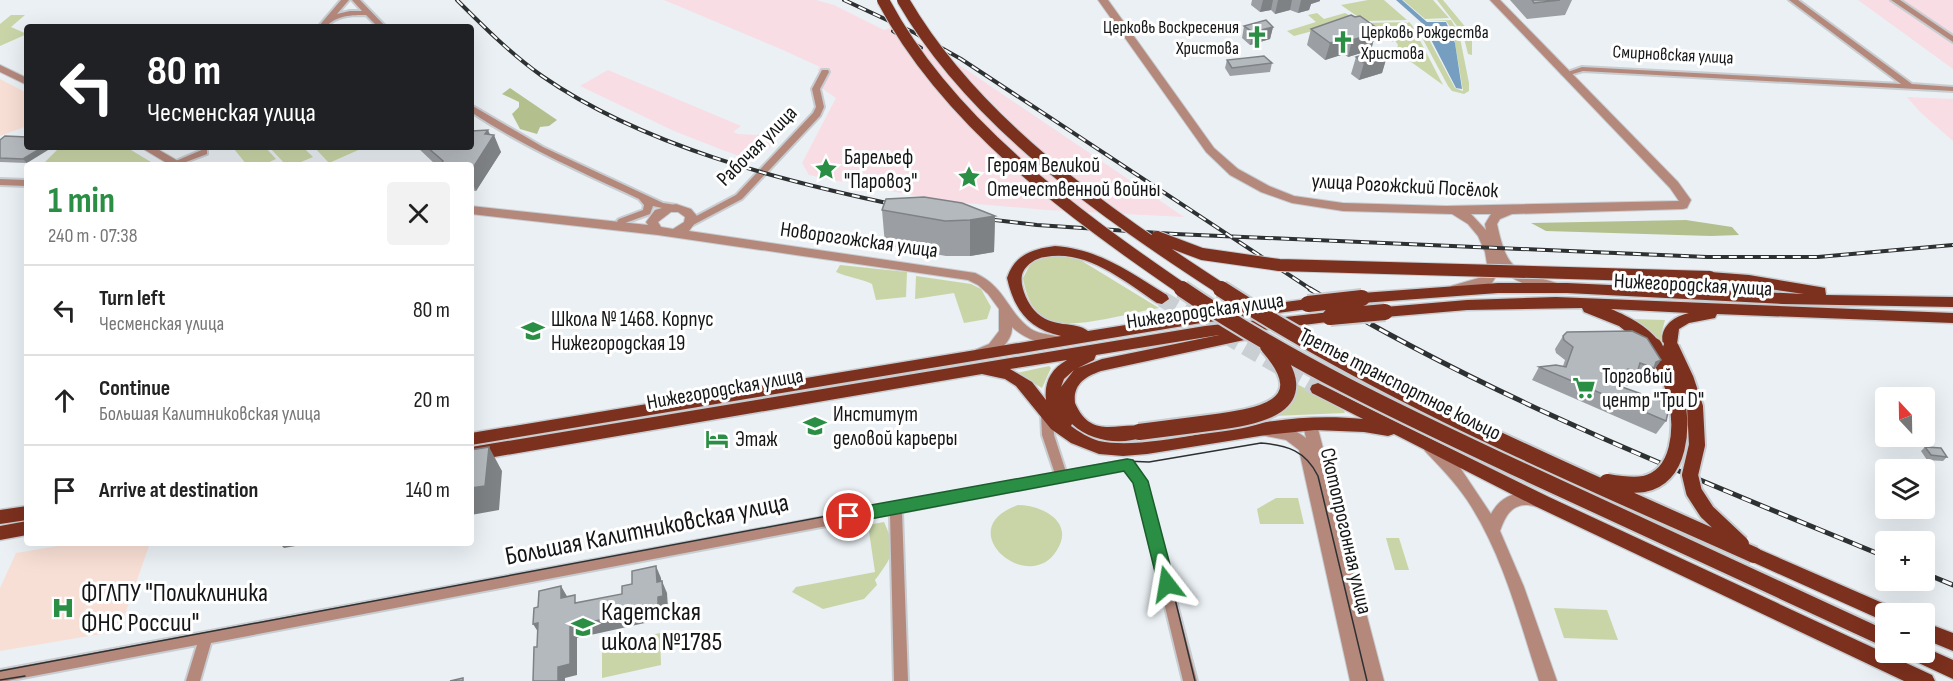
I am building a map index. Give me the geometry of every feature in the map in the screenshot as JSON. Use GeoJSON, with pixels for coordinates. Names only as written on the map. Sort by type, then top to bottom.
{"type":"FeatureCollection","features":[{"type":"Feature","properties":{"kind":"main road","name":"Третье транспортное кольцо"},"geometry":{"type":"LineString","coordinates":[[883,0],[927,68],[978,124],[1028,172],[1149,266],[1252,332],[1336,381],[1420,424],[1875,634]]}},
{"type":"Feature","properties":{"kind":"main road","name":"Третье транспортное кольцо"},"geometry":{"type":"LineString","coordinates":[[903,0],[948,65],[999,120],[1048,165],[1097,203],[1223,291],[1355,369],[1432,408],[1875,609]]}},
{"type":"Feature","properties":{"kind":"main road"},"geometry":{"type":"LineString","coordinates":[[1097,203],[1138,229],[1173,244],[1202,254],[1236,260],[1279,265],[1710,277],[1749,280],[1831,294],[1898,301]]}},
{"type":"Feature","properties":{"kind":"main road"},"geometry":{"type":"LineString","coordinates":[[1129,338],[1069,332],[1039,324],[1023,306],[1016,287],[1016,271],[1027,258],[1042,252],[1063,249],[1095,259],[1162,299]]}},
{"type":"Feature","properties":{"kind":"main road","name":"Нижегородская улица"},"geometry":{"type":"LineString","coordinates":[[474,453],[974,362],[1076,340],[1129,338],[1201,318],[1362,298],[1443,291],[1567,288],[1783,299],[1953,302]]}},
{"type":"Feature","properties":{"kind":"main road"},"geometry":{"type":"LineString","coordinates":[[1556,302],[1591,308],[1618,318],[1639,332],[1654,346],[1671,380],[1678,405],[1677,440],[1671,466],[1663,478],[1647,485],[1624,486],[1578,475]]}},
{"type":"Feature","properties":{"kind":"main road","name":"Нижегородская улица"},"geometry":{"type":"LineString","coordinates":[[474,439],[1129,338],[1477,304],[1556,302],[1953,318]]}},
{"type":"Feature","properties":{"kind":"main road"},"geometry":{"type":"LineString","coordinates":[[1754,555],[1707,512],[1694,492],[1690,475],[1697,445],[1695,407],[1668,337],[1670,329],[1686,318],[1757,311]]}},
{"type":"Feature","properties":{"kind":"main road"},"geometry":{"type":"LineString","coordinates":[[1252,332],[1281,359],[1286,371],[1289,382],[1287,391],[1275,408],[1249,417],[1115,435],[1100,433],[1086,427],[1069,410],[1066,401],[1070,385],[1076,376],[1086,370],[1102,365],[1330,317]]}},
{"type":"Feature","properties":{"kind":"main road"},"geometry":{"type":"LineString","coordinates":[[1076,437],[1064,424],[1052,400],[1051,391],[1059,374],[1083,358],[1129,338]]}},
{"type":"Feature","properties":{"kind":"main road"},"geometry":{"type":"LineString","coordinates":[[974,362],[988,370],[1017,378],[1027,386],[1047,414],[1062,429],[1100,447],[1142,448],[1252,430],[1310,424],[1352,424],[1380,428],[1419,440]]}},
{"type":"Feature","properties":{"kind":"main road"},"geometry":{"type":"LineString","coordinates":[[1318,389],[1543,502],[1926,681]]}},
{"type":"Feature","properties":{"kind":"main road"},"geometry":{"type":"LineString","coordinates":[[0,517],[24,513]]}},
{"type":"Feature","properties":{"kind":"main road"},"geometry":{"type":"LineString","coordinates":[[0,533],[24,529]]}},
{"type":"Feature","properties":{"kind":"main road"},"geometry":{"type":"LineString","coordinates":[[1935,635],[1953,642]]}},
{"type":"Feature","properties":{"kind":"main road"},"geometry":{"type":"LineString","coordinates":[[1935,661],[1953,670]]}},
{"type":"Feature","properties":{"kind":"street"},"geometry":{"type":"LineString","coordinates":[[325,24],[345,0]]}},
{"type":"Feature","properties":{"kind":"street"},"geometry":{"type":"LineString","coordinates":[[356,0],[379,24]]}},
{"type":"Feature","properties":{"kind":"street","name":"улица Рогожский Посёлок"},"geometry":{"type":"LineString","coordinates":[[1102,0],[1210,150],[1234,172],[1265,189],[1311,203],[1343,207],[1515,210],[1683,205],[1685,200],[1674,185],[1566,74]]}},
{"type":"Feature","properties":{"kind":"street"},"geometry":{"type":"LineString","coordinates":[[1495,0],[1566,74]]}},
{"type":"Feature","properties":{"kind":"street"},"geometry":{"type":"LineString","coordinates":[[1793,0],[1910,86]]}},
{"type":"Feature","properties":{"kind":"street"},"geometry":{"type":"LineString","coordinates":[[1895,0],[1953,40]]}},
{"type":"Feature","properties":{"kind":"street"},"geometry":{"type":"LineString","coordinates":[[331,18],[342,14],[368,13]]}},
{"type":"Feature","properties":{"kind":"street"},"geometry":{"type":"LineString","coordinates":[[0,68],[24,80]]}},
{"type":"Feature","properties":{"kind":"street","name":"Смирновская улица"},"geometry":{"type":"LineString","coordinates":[[1566,74],[1582,69],[1953,89]]}},
{"type":"Feature","properties":{"kind":"street","name":"Рабочая улица"},"geometry":{"type":"LineString","coordinates":[[714,210],[739,197],[818,114],[820,107],[814,94],[816,85],[825,72]]}},
{"type":"Feature","properties":{"kind":"street"},"geometry":{"type":"LineString","coordinates":[[474,110],[510,135],[541,151],[642,196],[655,212]]}},
{"type":"Feature","properties":{"kind":"street"},"geometry":{"type":"LineString","coordinates":[[151,150],[173,162]]}},
{"type":"Feature","properties":{"kind":"street"},"geometry":{"type":"LineString","coordinates":[[181,162],[204,150]]}},
{"type":"Feature","properties":{"kind":"street"},"geometry":{"type":"LineString","coordinates":[[0,182],[24,183]]}},
{"type":"Feature","properties":{"kind":"street"},"geometry":{"type":"LineString","coordinates":[[622,221],[647,212],[649,206],[642,196]]}},
{"type":"Feature","properties":{"kind":"street"},"geometry":{"type":"LineString","coordinates":[[681,209],[691,216],[690,228]]}},
{"type":"Feature","properties":{"kind":"street","name":"Новорогожская улица"},"geometry":{"type":"LineString","coordinates":[[474,210],[602,222],[672,233],[690,228],[970,276],[990,286],[1016,324],[1033,336],[1055,341],[1076,340]]}},
{"type":"Feature","properties":{"kind":"street"},"geometry":{"type":"LineString","coordinates":[[602,222],[633,222],[665,210],[714,210]]}},
{"type":"Feature","properties":{"kind":"street"},"geometry":{"type":"LineString","coordinates":[[690,228],[714,210]]}},
{"type":"Feature","properties":{"kind":"street"},"geometry":{"type":"LineString","coordinates":[[1443,291],[1479,283],[1492,276],[1494,270],[1482,231],[1460,212],[1446,210]]}},
{"type":"Feature","properties":{"kind":"street"},"geometry":{"type":"LineString","coordinates":[[1515,210],[1496,216],[1491,225],[1508,270],[1513,275],[1532,283],[1567,288]]}},
{"type":"Feature","properties":{"kind":"street"},"geometry":{"type":"LineString","coordinates":[[655,212],[652,225],[657,231]]}},
{"type":"Feature","properties":{"kind":"street"},"geometry":{"type":"LineString","coordinates":[[974,362],[1001,341],[1007,325],[1005,310]]}},
{"type":"Feature","properties":{"kind":"street"},"geometry":{"type":"LineString","coordinates":[[1047,414],[1048,435],[1062,476]]}},
{"type":"Feature","properties":{"kind":"street","name":"Скотопрогонная улица"},"geometry":{"type":"LineString","coordinates":[[1310,424],[1375,681]]}},
{"type":"Feature","properties":{"kind":"street","name":"Скотопрогонная улица"},"geometry":{"type":"LineString","coordinates":[[1252,430],[1292,435],[1304,443],[1307,449],[1308,466],[1359,681]]}},
{"type":"Feature","properties":{"kind":"street"},"geometry":{"type":"LineString","coordinates":[[1419,440],[1444,460],[1463,481],[1493,531],[1548,681]]}},
{"type":"Feature","properties":{"kind":"street","name":"Большая Калитниковская улица"},"geometry":{"type":"LineString","coordinates":[[0,676],[1127,465],[1140,481],[1190,681]]}},
{"type":"Feature","properties":{"kind":"street"},"geometry":{"type":"LineString","coordinates":[[1493,531],[1496,518],[1503,507],[1511,501],[1528,498],[1543,502]]}},
{"type":"Feature","properties":{"kind":"street"},"geometry":{"type":"LineString","coordinates":[[896,507],[901,681]]}},
{"type":"Feature","properties":{"kind":"street"},"geometry":{"type":"LineString","coordinates":[[193,681],[206,638]]}},
{"type":"Feature","properties":{"kind":"shaded area"},"geometry":{"type":"Polygon","coordinates":[[[664,0],[816,0],[834,5],[884,30],[892,27],[955,62],[1184,217],[1047,210],[942,201],[809,175],[802,163],[836,98],[820,87],[830,73],[817,70],[820,67],[664,0]]]}},
{"type":"Feature","properties":{"kind":"shaded area"},"geometry":{"type":"Polygon","coordinates":[[[1858,0],[1953,0],[1953,69],[1858,0]]]}},
{"type":"Feature","properties":{"kind":"shaded area"},"geometry":{"type":"Polygon","coordinates":[[[608,70],[741,126],[733,132],[738,134],[756,135],[778,129],[781,135],[772,146],[750,160],[720,149],[674,131],[580,86],[608,70]]]}},
{"type":"Feature","properties":{"kind":"shaded area"},"geometry":{"type":"Polygon","coordinates":[[[0,79],[24,91],[24,127],[0,136],[0,79]]]}},
{"type":"Feature","properties":{"kind":"shaded area"},"geometry":{"type":"Polygon","coordinates":[[[1907,97],[1953,99],[1953,141],[1921,113],[1907,97]]]}},
{"type":"Feature","properties":{"kind":"shaded area","name":"ФГЛПУ \"Поликлиника ФНС России\""},"geometry":{"type":"Polygon","coordinates":[[[58,546],[149,546],[119,631],[0,651],[0,588],[16,553],[58,546]]]}},
{"type":"Feature","properties":{"kind":"green space"},"geometry":{"type":"Polygon","coordinates":[[[1368,0],[1384,0],[1407,20],[1364,21],[1341,5],[1368,0]]]}},
{"type":"Feature","properties":{"kind":"green space"},"geometry":{"type":"Polygon","coordinates":[[[1403,0],[1433,0],[1449,18],[1425,19],[1403,0]]]}},
{"type":"Feature","properties":{"kind":"green space"},"geometry":{"type":"Polygon","coordinates":[[[1437,0],[1443,0],[1472,35],[1472,55],[1468,54],[1463,34],[1437,0]]]}},
{"type":"Feature","properties":{"kind":"green space"},"geometry":{"type":"Polygon","coordinates":[[[1317,13],[1324,19],[1345,13],[1357,19],[1294,36],[1287,31],[1316,22],[1308,15],[1317,13]]]}},
{"type":"Feature","properties":{"kind":"green space"},"geometry":{"type":"Polygon","coordinates":[[[11,15],[25,15],[11,27],[24,33],[24,35],[0,46],[0,24],[11,15]]]}},
{"type":"Feature","properties":{"kind":"green space"},"geometry":{"type":"Polygon","coordinates":[[[1451,20],[1459,33],[1469,83],[1469,91],[1464,94],[1452,91],[1448,86],[1419,32],[1425,32],[1455,88],[1463,91],[1453,31],[1446,21],[1427,21],[1451,20]]]}},
{"type":"Feature","properties":{"kind":"green space"},"geometry":{"type":"Polygon","coordinates":[[[1407,22],[1396,27],[1392,36],[1398,28],[1409,22],[1443,85],[1396,51],[1398,45],[1394,39],[1393,42],[1367,23],[1407,22]]]}},
{"type":"Feature","properties":{"kind":"green space"},"geometry":{"type":"Polygon","coordinates":[[[510,88],[557,120],[549,126],[540,127],[537,134],[520,129],[512,114],[519,107],[519,102],[502,94],[510,88]]]}},
{"type":"Feature","properties":{"kind":"green space"},"geometry":{"type":"Polygon","coordinates":[[[57,150],[131,150],[151,162],[45,162],[57,150]]]}},
{"type":"Feature","properties":{"kind":"green space"},"geometry":{"type":"Polygon","coordinates":[[[235,150],[268,150],[276,159],[270,162],[245,162],[235,150]]]}},
{"type":"Feature","properties":{"kind":"green space"},"geometry":{"type":"Polygon","coordinates":[[[272,150],[306,150],[313,157],[301,162],[283,162],[272,150]]]}},
{"type":"Feature","properties":{"kind":"green space"},"geometry":{"type":"Polygon","coordinates":[[[317,150],[358,150],[331,162],[328,162],[317,150]]]}},
{"type":"Feature","properties":{"kind":"green space"},"geometry":{"type":"Polygon","coordinates":[[[1686,220],[1732,227],[1739,235],[1546,231],[1531,223],[1686,220]]]}},
{"type":"Feature","properties":{"kind":"green space"},"geometry":{"type":"Polygon","coordinates":[[[1047,255],[1072,255],[1159,308],[1084,322],[1055,322],[1044,318],[1032,305],[1023,278],[1031,263],[1047,255]]]}},
{"type":"Feature","properties":{"kind":"green space"},"geometry":{"type":"Polygon","coordinates":[[[840,265],[907,272],[906,297],[876,300],[872,284],[836,272],[840,265]]]}},
{"type":"Feature","properties":{"kind":"green space"},"geometry":{"type":"Polygon","coordinates":[[[916,276],[971,284],[981,289],[991,307],[987,319],[964,323],[954,293],[915,299],[916,276]]]}},
{"type":"Feature","properties":{"kind":"green space"},"geometry":{"type":"Polygon","coordinates":[[[1631,319],[1665,320],[1661,335],[1662,344],[1631,319]]]}},
{"type":"Feature","properties":{"kind":"green space"},"geometry":{"type":"Polygon","coordinates":[[[1049,366],[1051,368],[1042,388],[1017,373],[1049,366]]]}},
{"type":"Feature","properties":{"kind":"green space"},"geometry":{"type":"Polygon","coordinates":[[[1297,384],[1343,409],[1345,413],[1274,416],[1268,412],[1293,395],[1297,384]]]}},
{"type":"Feature","properties":{"kind":"green space"},"geometry":{"type":"Polygon","coordinates":[[[1276,498],[1298,498],[1304,524],[1260,524],[1257,509],[1276,498]]]}},
{"type":"Feature","properties":{"kind":"green space"},"geometry":{"type":"Polygon","coordinates":[[[1018,505],[1037,508],[1059,523],[1062,531],[1061,540],[1057,550],[1044,563],[1029,566],[1014,563],[1001,554],[993,542],[991,529],[999,516],[1018,505]]]}},
{"type":"Feature","properties":{"kind":"green space"},"geometry":{"type":"Polygon","coordinates":[[[884,522],[891,540],[891,552],[886,565],[875,580],[877,585],[864,599],[823,609],[792,592],[796,587],[875,572],[868,525],[884,522]]]}},
{"type":"Feature","properties":{"kind":"green space"},"geometry":{"type":"Polygon","coordinates":[[[1386,538],[1399,538],[1409,570],[1395,570],[1386,538]]]}},
{"type":"Feature","properties":{"kind":"green space"},"geometry":{"type":"Polygon","coordinates":[[[1554,608],[1607,610],[1618,640],[1564,638],[1554,608]]]}},
{"type":"Feature","properties":{"kind":"green space"},"geometry":{"type":"Polygon","coordinates":[[[660,633],[661,665],[602,678],[602,646],[660,633]]]}},
{"type":"Feature","properties":{"kind":"water"},"geometry":{"type":"Polygon","coordinates":[[[1396,0],[1402,0],[1427,22],[1446,22],[1455,43],[1462,89],[1456,88],[1423,24],[1396,0]]]}},
{"type":"Feature","properties":{"kind":"building"},"geometry":{"type":"Polygon","coordinates":[[[1532,0],[1560,0],[1534,3],[1532,0]]]}},
{"type":"Feature","properties":{"kind":"building"},"geometry":{"type":"Polygon","coordinates":[[[1351,15],[1360,16],[1377,28],[1372,30],[1376,33],[1330,43],[1311,29],[1351,15]]]}},
{"type":"Feature","properties":{"kind":"building"},"geometry":{"type":"Polygon","coordinates":[[[1266,20],[1273,27],[1253,32],[1244,26],[1266,20]]]}},
{"type":"Feature","properties":{"kind":"building"},"geometry":{"type":"Polygon","coordinates":[[[1379,50],[1387,56],[1364,63],[1356,57],[1379,50]]]}},
{"type":"Feature","properties":{"kind":"building"},"geometry":{"type":"Polygon","coordinates":[[[1264,56],[1272,63],[1232,68],[1227,60],[1264,56]]]}},
{"type":"Feature","properties":{"kind":"building"},"geometry":{"type":"Polygon","coordinates":[[[488,130],[485,134],[494,135],[474,166],[474,162],[442,162],[430,150],[474,150],[474,131],[488,130]]]}},
{"type":"Feature","properties":{"kind":"building"},"geometry":{"type":"Polygon","coordinates":[[[5,136],[24,137],[24,150],[38,150],[23,159],[0,158],[0,140],[5,136]]]}},
{"type":"Feature","properties":{"kind":"building"},"geometry":{"type":"Polygon","coordinates":[[[924,197],[962,203],[995,216],[945,221],[882,210],[886,199],[924,197]]]}},
{"type":"Feature","properties":{"kind":"building"},"geometry":{"type":"Polygon","coordinates":[[[1632,331],[1647,338],[1661,360],[1656,362],[1654,368],[1640,363],[1637,373],[1628,369],[1622,387],[1670,404],[1666,421],[1539,367],[1556,365],[1566,367],[1573,347],[1564,340],[1563,336],[1567,332],[1632,331]]]}},
{"type":"Feature","properties":{"kind":"building"},"geometry":{"type":"Polygon","coordinates":[[[489,447],[485,486],[474,488],[474,450],[489,447]]]}},
{"type":"Feature","properties":{"kind":"building"},"geometry":{"type":"Polygon","coordinates":[[[1925,447],[1941,448],[1947,457],[1931,455],[1925,447]]]}},
{"type":"Feature","properties":{"kind":"building"},"geometry":{"type":"Polygon","coordinates":[[[656,566],[657,582],[662,581],[663,596],[658,597],[658,608],[570,626],[570,664],[558,667],[558,681],[533,681],[534,647],[537,647],[538,623],[533,624],[534,608],[538,607],[539,591],[561,586],[561,598],[575,595],[575,603],[622,594],[622,586],[632,584],[632,571],[656,566]]]}},
{"type":"Feature","properties":{"kind":"tunnel"},"geometry":{"type":"LineString","coordinates":[[1162,299],[1318,389]]}},
{"type":"Feature","properties":{"kind":"tram line"},"geometry":{"type":"LineString","coordinates":[[0,671],[1094,466],[1125,461],[1149,462],[1261,443],[1279,445],[1302,455],[1318,476],[1367,681]]}},
{"type":"Feature","properties":{"kind":"tram line"},"geometry":{"type":"LineString","coordinates":[[1113,471],[1131,471],[1146,480],[1195,681]]}},
{"type":"Feature","properties":{"kind":"tram line"},"geometry":{"type":"LineString","coordinates":[[0,680],[25,676]]}},
{"type":"Feature","properties":{"kind":"railway"},"geometry":{"type":"LineString","coordinates":[[457,0],[531,68],[582,101],[624,122],[715,158],[809,185],[901,206]]}},
{"type":"Feature","properties":{"kind":"railway"},"geometry":{"type":"LineString","coordinates":[[844,0],[915,33],[961,59],[1231,236]]}},
{"type":"Feature","properties":{"kind":"railway"},"geometry":{"type":"LineString","coordinates":[[893,31],[921,48]]}},
{"type":"Feature","properties":{"kind":"railway"},"geometry":{"type":"LineString","coordinates":[[978,218],[1037,225],[1231,236]]}},
{"type":"Feature","properties":{"kind":"railway"},"geometry":{"type":"LineString","coordinates":[[1231,236],[1707,257],[1818,257],[1953,245]]}},
{"type":"Feature","properties":{"kind":"railway"},"geometry":{"type":"LineString","coordinates":[[1231,236],[1312,290]]}},
{"type":"Feature","properties":{"kind":"railway"},"geometry":{"type":"LineString","coordinates":[[1310,289],[1379,329],[1521,401],[1665,465],[1875,552]]}},
{"type":"Feature","properties":{"kind":"railway"},"geometry":{"type":"LineString","coordinates":[[1935,578],[1953,585]]}},
{"type":"Feature","properties":{"kind":"place","name":"Церковь Воскресения Христова"},"geometry":{"type":"Point","coordinates":[1257,37]}},
{"type":"Feature","properties":{"kind":"place","name":"Церковь Рождества Христова"},"geometry":{"type":"Point","coordinates":[1343,42]}},
{"type":"Feature","properties":{"kind":"place","name":"Барельеф \"Паровоз\""},"geometry":{"type":"Point","coordinates":[826,169]}},
{"type":"Feature","properties":{"kind":"place","name":"Героям Великой Отечественной войны"},"geometry":{"type":"Point","coordinates":[969,177]}},
{"type":"Feature","properties":{"kind":"place","name":"Школа № 1468. Корпус Нижегородская 19"},"geometry":{"type":"Point","coordinates":[533,331]}},
{"type":"Feature","properties":{"kind":"place","name":"Торговый центр \"Три D\""},"geometry":{"type":"Point","coordinates":[1584,388]}},
{"type":"Feature","properties":{"kind":"place","name":"Институт деловой карьеры"},"geometry":{"type":"Point","coordinates":[815,426]}},
{"type":"Feature","properties":{"kind":"place","name":"Этаж"},"geometry":{"type":"Point","coordinates":[717,439]}},
{"type":"Feature","properties":{"kind":"place","name":"ФГЛПУ \"Поликлиника ФНС России\""},"geometry":{"type":"Point","coordinates":[63,608]}},
{"type":"Feature","properties":{"kind":"place","name":"Кадетская школа №1785"},"geometry":{"type":"Point","coordinates":[583,627]}},
{"type":"Feature","properties":{"kind":"route"},"geometry":{"type":"LineString","coordinates":[[849,516],[1127,465],[1140,481],[1167,584]]}}]}
